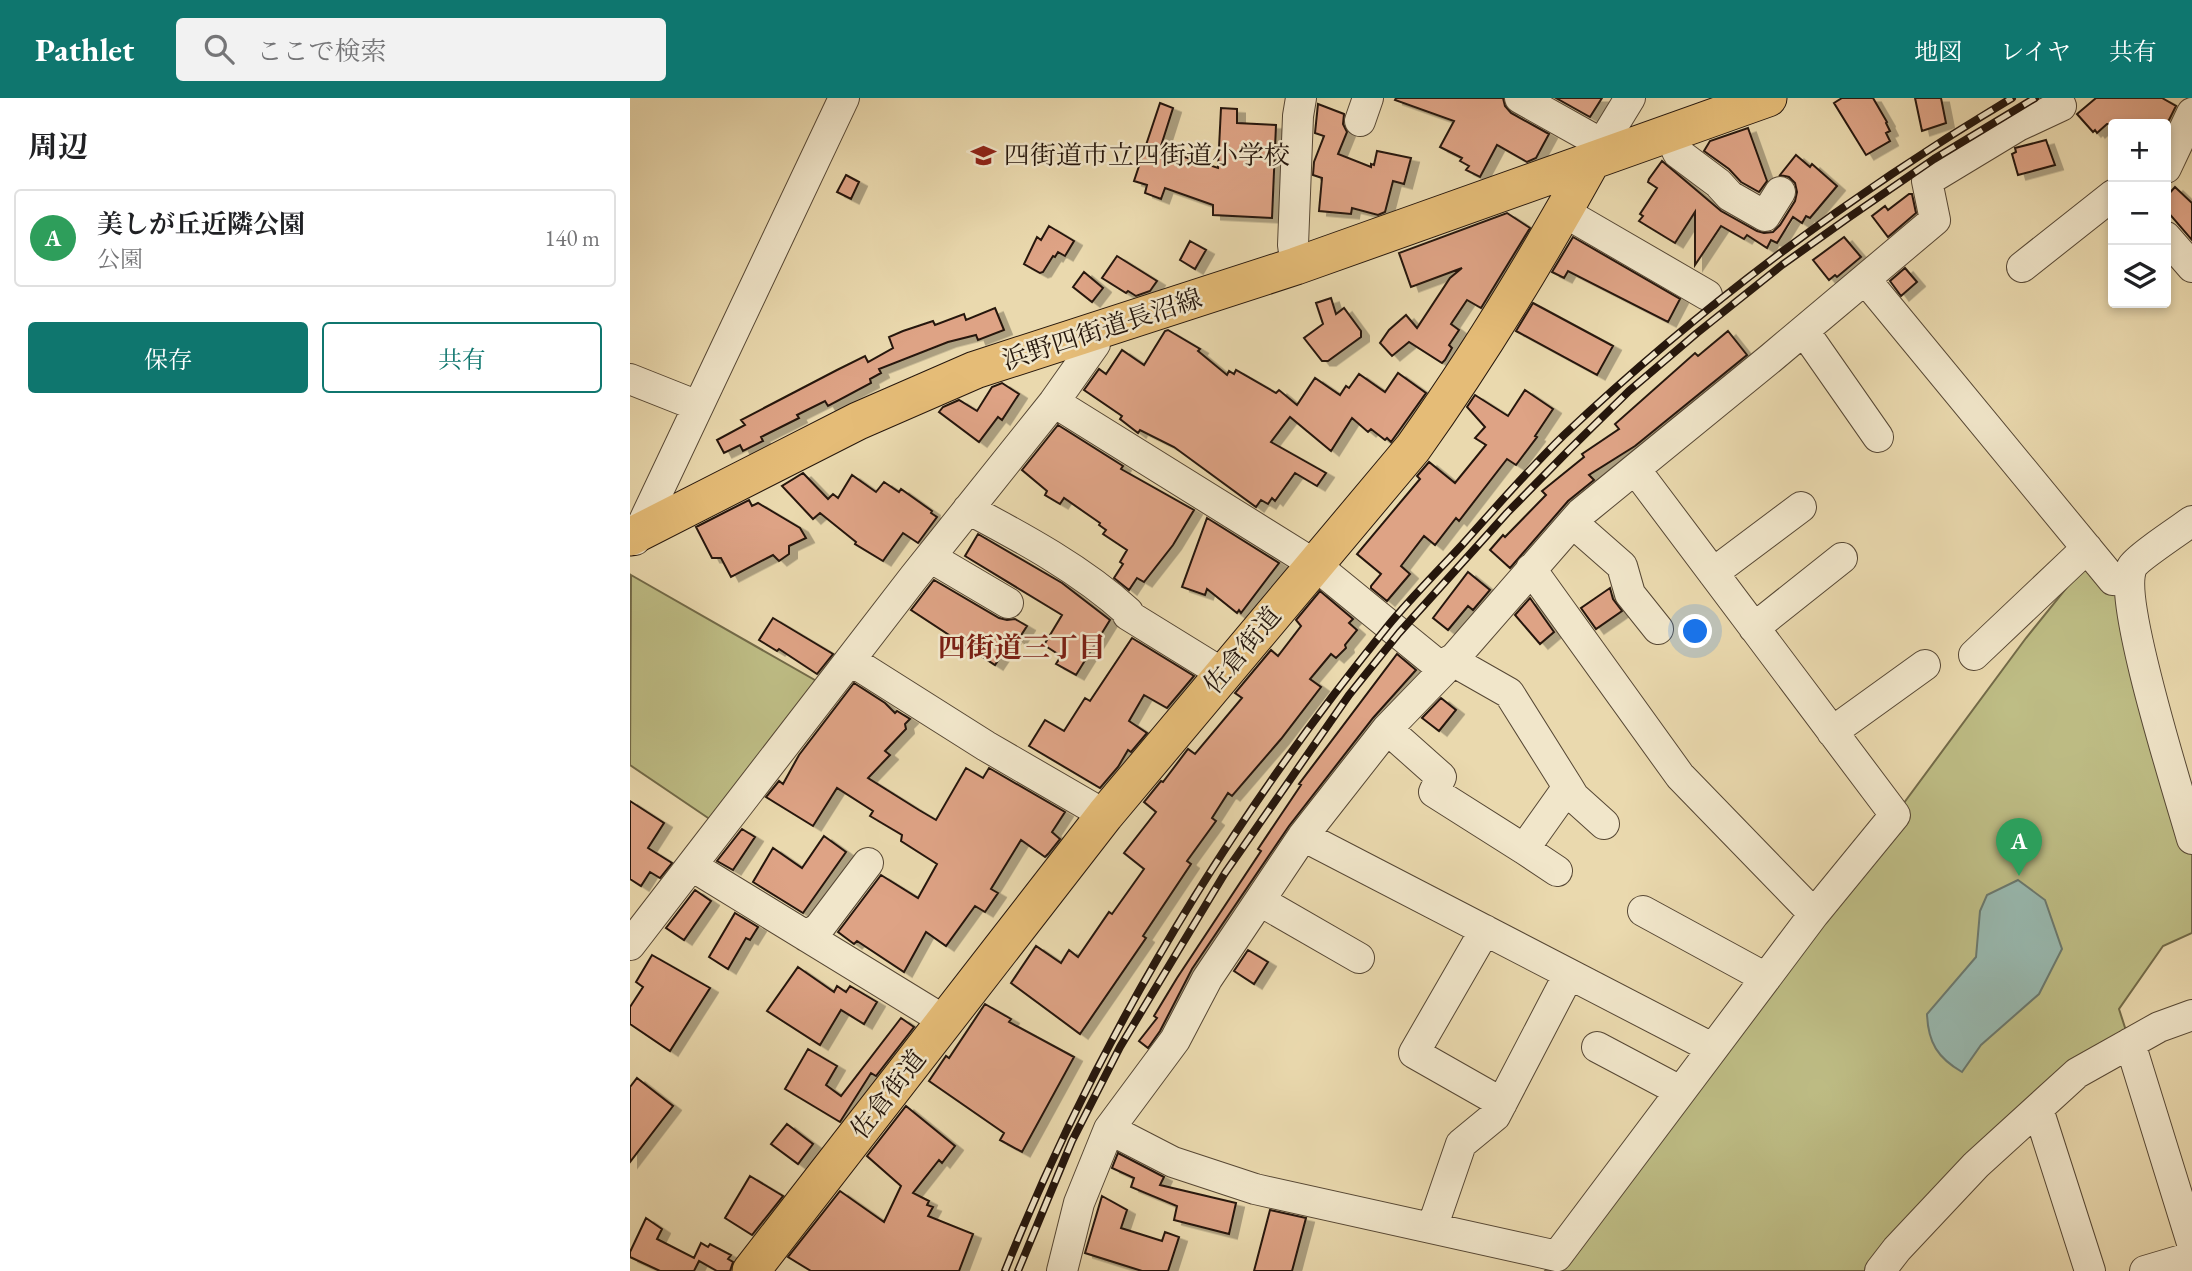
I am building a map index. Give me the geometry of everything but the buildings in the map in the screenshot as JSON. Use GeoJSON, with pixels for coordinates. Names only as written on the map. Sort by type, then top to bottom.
{"type":"FeatureCollection","features":[{"type":"Feature","properties":{"kind":"main road"},"geometry":{"type":"LineString","coordinates":[[1597,152],[1669,134],[1768,98]]}},
{"type":"Feature","properties":{"kind":"main road","name":"浜野四街道長沼線"},"geometry":{"type":"LineString","coordinates":[[633,539],[858,421],[922,391],[975,370],[1296,267],[1597,152]]}},
{"type":"Feature","properties":{"kind":"main road","name":"佐倉街道"},"geometry":{"type":"LineString","coordinates":[[751,1271],[1105,815],[1413,448],[1450,397],[1564,212],[1597,152]]}},
{"type":"Feature","properties":{"kind":"street"},"geometry":{"type":"LineString","coordinates":[[633,539],[844,98]]}},
{"type":"Feature","properties":{"kind":"street"},"geometry":{"type":"LineString","coordinates":[[1296,267],[1293,244],[1301,98]]}},
{"type":"Feature","properties":{"kind":"street"},"geometry":{"type":"LineString","coordinates":[[1520,98],[1595,141],[1597,152]]}},
{"type":"Feature","properties":{"kind":"street"},"geometry":{"type":"LineString","coordinates":[[1597,152],[1630,98]]}},
{"type":"Feature","properties":{"kind":"street"},"geometry":{"type":"LineString","coordinates":[[1064,1269],[1079,1203],[1110,1129],[1175,1040],[1207,979],[1303,836],[1387,729],[1448,665],[1581,513],[1935,220],[1927,181],[2018,126],[2061,106]]}},
{"type":"Feature","properties":{"kind":"street"},"geometry":{"type":"LineString","coordinates":[[2171,152],[2192,113]]}},
{"type":"Feature","properties":{"kind":"street"},"geometry":{"type":"LineString","coordinates":[[1669,134],[1678,153],[1730,195],[1765,216],[1780,192]]}},
{"type":"Feature","properties":{"kind":"street"},"geometry":{"type":"LineString","coordinates":[[2022,267],[2108,199]]}},
{"type":"Feature","properties":{"kind":"street"},"geometry":{"type":"LineString","coordinates":[[1564,212],[1707,295]]}},
{"type":"Feature","properties":{"kind":"street"},"geometry":{"type":"LineString","coordinates":[[2171,243],[2192,267]]}},
{"type":"Feature","properties":{"kind":"street"},"geometry":{"type":"LineString","coordinates":[[1865,279],[2113,580],[2129,581]]}},
{"type":"Feature","properties":{"kind":"street"},"geometry":{"type":"LineString","coordinates":[[1804,331],[1878,437]]}},
{"type":"Feature","properties":{"kind":"street"},"geometry":{"type":"LineString","coordinates":[[630,945],[929,557],[1054,402],[1096,344],[1092,333]]}},
{"type":"Feature","properties":{"kind":"street"},"geometry":{"type":"LineString","coordinates":[[630,379],[698,406]]}},
{"type":"Feature","properties":{"kind":"street"},"geometry":{"type":"LineString","coordinates":[[1054,402],[1314,564],[1448,665],[1509,694],[1574,797],[1604,824]]}},
{"type":"Feature","properties":{"kind":"street"},"geometry":{"type":"LineString","coordinates":[[1110,1129],[1173,1163],[1255,1189],[1557,1256],[1814,914],[1895,815],[1635,469]]}},
{"type":"Feature","properties":{"kind":"street"},"geometry":{"type":"LineString","coordinates":[[1713,573],[1801,507]]}},
{"type":"Feature","properties":{"kind":"street"},"geometry":{"type":"LineString","coordinates":[[968,509],[1057,561],[1106,593],[1128,612],[1128,615],[1222,673]]}},
{"type":"Feature","properties":{"kind":"street"},"geometry":{"type":"LineString","coordinates":[[2192,521],[2133,564],[2129,581],[2138,644],[2192,839]]}},
{"type":"Feature","properties":{"kind":"street"},"geometry":{"type":"LineString","coordinates":[[1573,523],[1622,566],[1630,594],[1658,629]]}},
{"type":"Feature","properties":{"kind":"street"},"geometry":{"type":"LineString","coordinates":[[1974,655],[2087,548]]}},
{"type":"Feature","properties":{"kind":"street"},"geometry":{"type":"LineString","coordinates":[[929,557],[1008,603]]}},
{"type":"Feature","properties":{"kind":"street"},"geometry":{"type":"LineString","coordinates":[[1754,628],[1842,558]]}},
{"type":"Feature","properties":{"kind":"street"},"geometry":{"type":"LineString","coordinates":[[1531,569],[1681,776],[1814,914]]}},
{"type":"Feature","properties":{"kind":"street"},"geometry":{"type":"LineString","coordinates":[[850,660],[982,755],[1105,815]]}},
{"type":"Feature","properties":{"kind":"street"},"geometry":{"type":"LineString","coordinates":[[1832,732],[1925,665]]}},
{"type":"Feature","properties":{"kind":"street"},"geometry":{"type":"LineString","coordinates":[[1387,729],[1441,778],[1434,792],[1557,871]]}},
{"type":"Feature","properties":{"kind":"street"},"geometry":{"type":"LineString","coordinates":[[1524,849],[1568,787]]}},
{"type":"Feature","properties":{"kind":"street"},"geometry":{"type":"LineString","coordinates":[[1303,836],[1712,1048]]}},
{"type":"Feature","properties":{"kind":"street"},"geometry":{"type":"LineString","coordinates":[[806,936],[819,928],[868,863]]}},
{"type":"Feature","properties":{"kind":"street"},"geometry":{"type":"LineString","coordinates":[[692,866],[945,1021]]}},
{"type":"Feature","properties":{"kind":"street"},"geometry":{"type":"LineString","coordinates":[[1260,901],[1359,958]]}},
{"type":"Feature","properties":{"kind":"street"},"geometry":{"type":"LineString","coordinates":[[1643,911],[1766,978]]}},
{"type":"Feature","properties":{"kind":"street"},"geometry":{"type":"LineString","coordinates":[[1485,930],[1414,1053],[1502,1103]]}},
{"type":"Feature","properties":{"kind":"street"},"geometry":{"type":"LineString","coordinates":[[1432,1228],[1461,1144],[1495,1116],[1569,974]]}},
{"type":"Feature","properties":{"kind":"street"},"geometry":{"type":"LineString","coordinates":[[1896,1264],[1976,1165],[2077,1073],[2159,1027],[2192,1016]]}},
{"type":"Feature","properties":{"kind":"street"},"geometry":{"type":"LineString","coordinates":[[2130,1043],[2192,1243]]}},
{"type":"Feature","properties":{"kind":"street"},"geometry":{"type":"LineString","coordinates":[[1597,1047],[1680,1091]]}},
{"type":"Feature","properties":{"kind":"street"},"geometry":{"type":"LineString","coordinates":[[2038,1109],[2090,1271]]}},
{"type":"Feature","properties":{"kind":"street"},"geometry":{"type":"LineString","coordinates":[[2145,1271],[2192,1257]]}},
{"type":"Feature","properties":{"kind":"shaded area"},"geometry":{"type":"Polygon","coordinates":[[[2093,555],[2113,580],[2192,839],[2192,933],[2163,946],[2119,1009],[2130,1043],[1880,1271],[1545,1271],[1895,815],[2026,638],[2093,555]]]}},
{"type":"Feature","properties":{"kind":"shaded area"},"geometry":{"type":"Polygon","coordinates":[[[631,575],[820,683],[714,822],[630,765],[631,575]]]}},
{"type":"Feature","properties":{"kind":"water"},"geometry":{"type":"Polygon","coordinates":[[[2018,880],[2045,900],[2062,949],[2039,994],[1981,1045],[1962,1072],[1936,1049],[1927,1014],[1976,957],[1980,911],[1987,895],[2018,880]]]}},
{"type":"Feature","properties":{"kind":"railway"},"geometry":{"type":"LineString","coordinates":[[1005,1271],[1082,1100],[1125,1016],[1172,935],[1221,855],[1274,777],[1329,701],[1396,617],[1551,448],[1669,341],[1779,254],[1836,213],[1893,173],[2012,98]]}},
{"type":"Feature","properties":{"kind":"railway"},"geometry":{"type":"LineString","coordinates":[[1018,1271],[1072,1141],[1120,1047],[1225,873],[1349,695],[1399,633],[1507,513],[1570,449],[1629,391],[1697,333],[1782,265],[1848,218],[1934,159],[2035,98]]}},
{"type":"Feature","properties":{"kind":"place","name":"四街道市立四街道小学校"},"geometry":{"type":"Point","coordinates":[984,155]}},
{"type":"Feature","properties":{"kind":"place","name":"美しが丘近隣公園"},"geometry":{"type":"Point","coordinates":[2019,876]}},
{"type":"Feature","properties":{"kind":"district","name":"四街道三丁目"},"geometry":{"type":"Point","coordinates":[1022,647]}}]}
